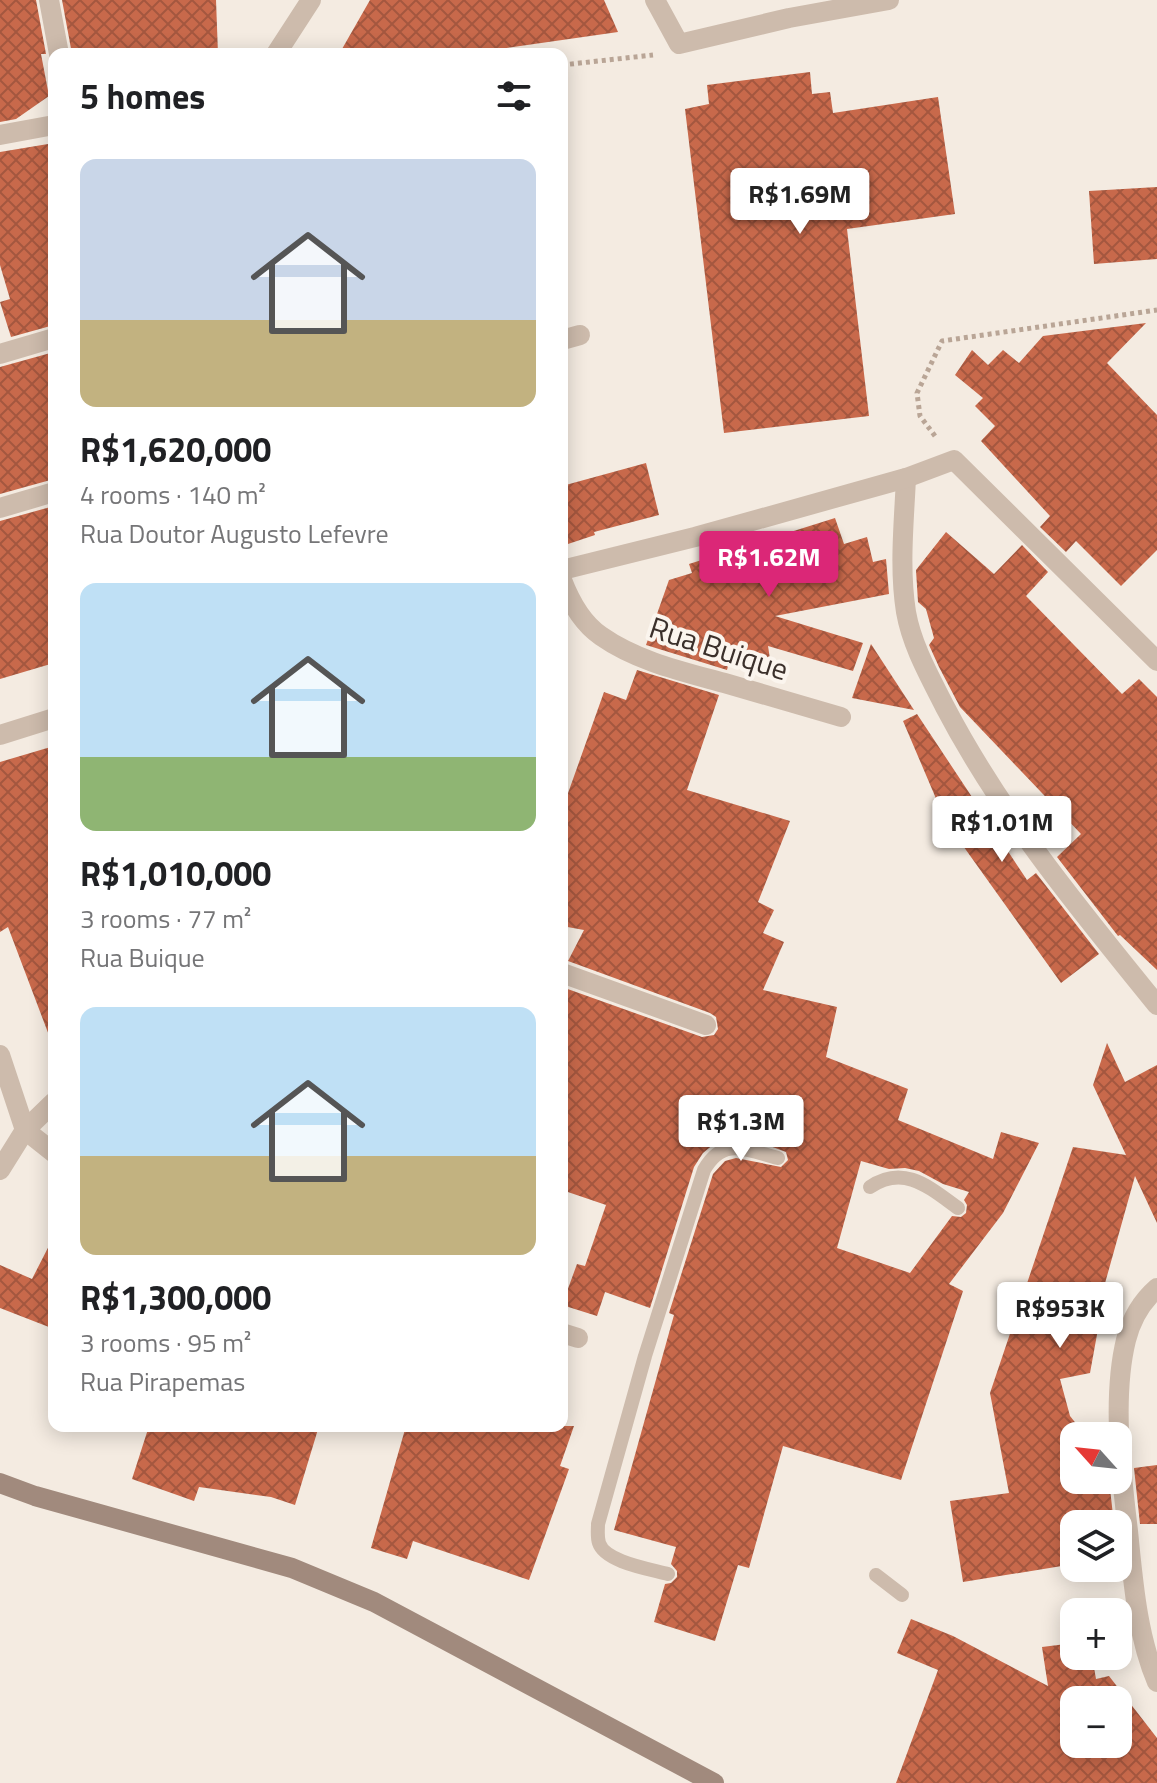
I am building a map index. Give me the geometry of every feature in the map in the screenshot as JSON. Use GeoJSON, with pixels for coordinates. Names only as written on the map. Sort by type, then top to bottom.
{"type":"FeatureCollection","features":[{"type":"Feature","properties":{"kind":"main road"},"geometry":{"type":"LineString","coordinates":[[0,1483],[35,1496],[292,1568],[360,1596],[714,1783]]}},
{"type":"Feature","properties":{"kind":"street"},"geometry":{"type":"LineString","coordinates":[[49,0],[58,48]]}},
{"type":"Feature","properties":{"kind":"street"},"geometry":{"type":"LineString","coordinates":[[280,48],[311,0]]}},
{"type":"Feature","properties":{"kind":"street"},"geometry":{"type":"LineString","coordinates":[[655,0],[679,44],[829,6],[889,0]]}},
{"type":"Feature","properties":{"kind":"street"},"geometry":{"type":"LineString","coordinates":[[0,135],[48,126]]}},
{"type":"Feature","properties":{"kind":"street"},"geometry":{"type":"LineString","coordinates":[[0,354],[48,340]]}},
{"type":"Feature","properties":{"kind":"street"},"geometry":{"type":"LineString","coordinates":[[568,569],[695,537],[906,478],[954,460],[1157,661]]}},
{"type":"Feature","properties":{"kind":"street"},"geometry":{"type":"LineString","coordinates":[[906,478],[902,576],[906,614],[924,666],[962,738],[1017,826],[1049,872],[1157,1005]]}},
{"type":"Feature","properties":{"kind":"street"},"geometry":{"type":"LineString","coordinates":[[0,508],[48,494]]}},
{"type":"Feature","properties":{"kind":"street","name":"Rua Buique"},"geometry":{"type":"LineString","coordinates":[[568,595],[599,635],[621,647],[692,675],[841,717]]}},
{"type":"Feature","properties":{"kind":"street"},"geometry":{"type":"LineString","coordinates":[[0,735],[48,720]]}},
{"type":"Feature","properties":{"kind":"street"},"geometry":{"type":"LineString","coordinates":[[568,975],[706,1025]]}},
{"type":"Feature","properties":{"kind":"street"},"geometry":{"type":"LineString","coordinates":[[0,1055],[25,1130],[48,1148]]}},
{"type":"Feature","properties":{"kind":"street"},"geometry":{"type":"LineString","coordinates":[[0,1170],[25,1130],[48,1108]]}},
{"type":"Feature","properties":{"kind":"street"},"geometry":{"type":"LineString","coordinates":[[1157,1288],[1146,1297],[1134,1317],[1126,1342],[1120,1392],[1120,1463],[1133,1578],[1145,1643],[1157,1682]]}},
{"type":"Feature","properties":{"kind":"lane"},"geometry":{"type":"LineString","coordinates":[[668,1574],[614,1558],[603,1551],[597,1540],[598,1524],[645,1356],[704,1170],[711,1158],[723,1150],[737,1147],[778,1158]]}},
{"type":"Feature","properties":{"kind":"lane"},"geometry":{"type":"LineString","coordinates":[[870,1187],[883,1178],[897,1175],[917,1181],[958,1208]]}},
{"type":"Feature","properties":{"kind":"lane"},"geometry":{"type":"LineString","coordinates":[[876,1575],[902,1595]]}},
{"type":"Feature","properties":{"kind":"path"},"geometry":{"type":"LineString","coordinates":[[568,64],[668,53],[679,44]]}},
{"type":"Feature","properties":{"kind":"path"},"geometry":{"type":"LineString","coordinates":[[954,460],[920,416],[917,393],[942,341],[1157,310]]}},
{"type":"Feature","properties":{"kind":"building"},"geometry":{"type":"Polygon","coordinates":[[[0,0],[36,0],[46,54],[41,54],[48,97],[16,119],[0,122],[0,0]]]}},
{"type":"Feature","properties":{"kind":"building"},"geometry":{"type":"Polygon","coordinates":[[[62,0],[216,0],[218,48],[71,48],[62,0]]]}},
{"type":"Feature","properties":{"kind":"building"},"geometry":{"type":"Polygon","coordinates":[[[370,0],[604,0],[618,32],[506,48],[343,48],[370,0]]]}},
{"type":"Feature","properties":{"kind":"building"},"geometry":{"type":"Polygon","coordinates":[[[810,72],[812,94],[830,92],[833,113],[938,97],[955,214],[847,229],[869,416],[724,433],[685,109],[709,104],[707,85],[810,72]]]}},
{"type":"Feature","properties":{"kind":"building"},"geometry":{"type":"Polygon","coordinates":[[[48,144],[48,327],[11,337],[0,302],[10,299],[0,265],[0,152],[48,144]]]}},
{"type":"Feature","properties":{"kind":"building"},"geometry":{"type":"Polygon","coordinates":[[[1157,187],[1157,259],[1094,264],[1089,191],[1157,187]]]}},
{"type":"Feature","properties":{"kind":"building"},"geometry":{"type":"Polygon","coordinates":[[[1146,323],[1107,363],[1157,415],[1157,550],[1121,586],[1076,541],[1066,552],[1040,527],[1050,516],[981,441],[995,426],[975,406],[983,398],[955,375],[972,350],[988,365],[1003,350],[1019,363],[1043,336],[1146,323]]]}},
{"type":"Feature","properties":{"kind":"building"},"geometry":{"type":"Polygon","coordinates":[[[48,354],[48,481],[0,494],[0,367],[48,354]]]}},
{"type":"Feature","properties":{"kind":"building"},"geometry":{"type":"Polygon","coordinates":[[[646,463],[659,515],[594,532],[595,535],[568,544],[568,484],[646,463]]]}},
{"type":"Feature","properties":{"kind":"building"},"geometry":{"type":"Polygon","coordinates":[[[48,508],[48,665],[0,679],[0,521],[48,508]]]}},
{"type":"Feature","properties":{"kind":"building"},"geometry":{"type":"Polygon","coordinates":[[[835,518],[844,544],[867,537],[873,562],[886,559],[889,594],[775,616],[863,643],[853,671],[768,646],[770,659],[738,650],[734,664],[729,662],[727,670],[646,645],[669,580],[692,573],[689,564],[835,518]]]}},
{"type":"Feature","properties":{"kind":"building"},"geometry":{"type":"Polygon","coordinates":[[[946,532],[994,574],[1022,545],[1048,572],[1026,596],[1122,694],[1139,679],[1157,697],[1157,970],[1118,936],[1057,857],[1081,834],[960,707],[939,667],[929,645],[934,638],[926,609],[918,602],[916,570],[946,532]]]}},
{"type":"Feature","properties":{"kind":"building"},"geometry":{"type":"Polygon","coordinates":[[[871,644],[914,710],[852,698],[871,644]]]}},
{"type":"Feature","properties":{"kind":"building"},"geometry":{"type":"Polygon","coordinates":[[[637,670],[719,695],[687,790],[790,821],[758,902],[774,910],[763,933],[784,942],[763,990],[837,1007],[826,1057],[908,1089],[898,1120],[993,1159],[1001,1132],[1039,1143],[1003,1213],[949,1284],[963,1291],[901,1480],[783,1446],[749,1568],[738,1565],[715,1641],[654,1622],[665,1584],[677,1577],[677,1571],[671,1564],[676,1547],[614,1530],[674,1315],[669,1313],[713,1174],[725,1161],[736,1158],[781,1167],[788,1160],[786,1152],[759,1142],[736,1138],[715,1143],[703,1153],[694,1167],[650,1308],[605,1292],[597,1316],[568,1307],[568,1289],[577,1264],[585,1266],[606,1205],[568,1192],[568,989],[702,1037],[714,1035],[718,1029],[716,1017],[710,1013],[568,961],[584,930],[568,927],[568,793],[604,692],[626,700],[637,670]],[[861,1161],[837,1248],[910,1273],[952,1216],[961,1217],[966,1213],[964,1200],[969,1192],[905,1168],[889,1169],[861,1161]]]}},
{"type":"Feature","properties":{"kind":"building"},"geometry":{"type":"Polygon","coordinates":[[[917,714],[1027,880],[1036,873],[1099,954],[1061,983],[946,822],[903,721],[917,714]]]}},
{"type":"Feature","properties":{"kind":"building"},"geometry":{"type":"Polygon","coordinates":[[[48,748],[48,1033],[8,927],[0,932],[0,762],[48,748]]]}},
{"type":"Feature","properties":{"kind":"building"},"geometry":{"type":"Polygon","coordinates":[[[1107,1043],[1125,1082],[1157,1065],[1157,1223],[1135,1176],[1095,1319],[1100,1318],[1090,1373],[1060,1379],[1070,1416],[1075,1422],[1060,1422],[1060,1494],[1111,1494],[1112,1510],[1060,1510],[1060,1566],[963,1582],[950,1501],[1009,1493],[990,1393],[1073,1147],[1126,1155],[1093,1085],[1107,1043]]]}},
{"type":"Feature","properties":{"kind":"building"},"geometry":{"type":"Polygon","coordinates":[[[48,1248],[48,1327],[0,1308],[0,1265],[32,1279],[48,1248]]]}},
{"type":"Feature","properties":{"kind":"building"},"geometry":{"type":"Polygon","coordinates":[[[568,1426],[574,1426],[560,1466],[569,1469],[529,1580],[413,1541],[407,1559],[371,1548],[404,1432],[568,1432],[568,1426]]]}},
{"type":"Feature","properties":{"kind":"building"},"geometry":{"type":"Polygon","coordinates":[[[147,1432],[317,1432],[295,1505],[271,1497],[199,1487],[194,1501],[132,1479],[147,1432]]]}},
{"type":"Feature","properties":{"kind":"building"},"geometry":{"type":"Polygon","coordinates":[[[1157,1465],[1157,1524],[1140,1524],[1134,1468],[1157,1465]]]}},
{"type":"Feature","properties":{"kind":"building"},"geometry":{"type":"Polygon","coordinates":[[[911,1619],[953,1636],[1048,1686],[1042,1647],[1060,1645],[1060,1670],[1094,1670],[1096,1679],[1109,1676],[1117,1686],[1060,1686],[1060,1758],[1132,1758],[1132,1706],[1157,1738],[1157,1783],[896,1783],[938,1670],[897,1653],[911,1619]]]}}]}
